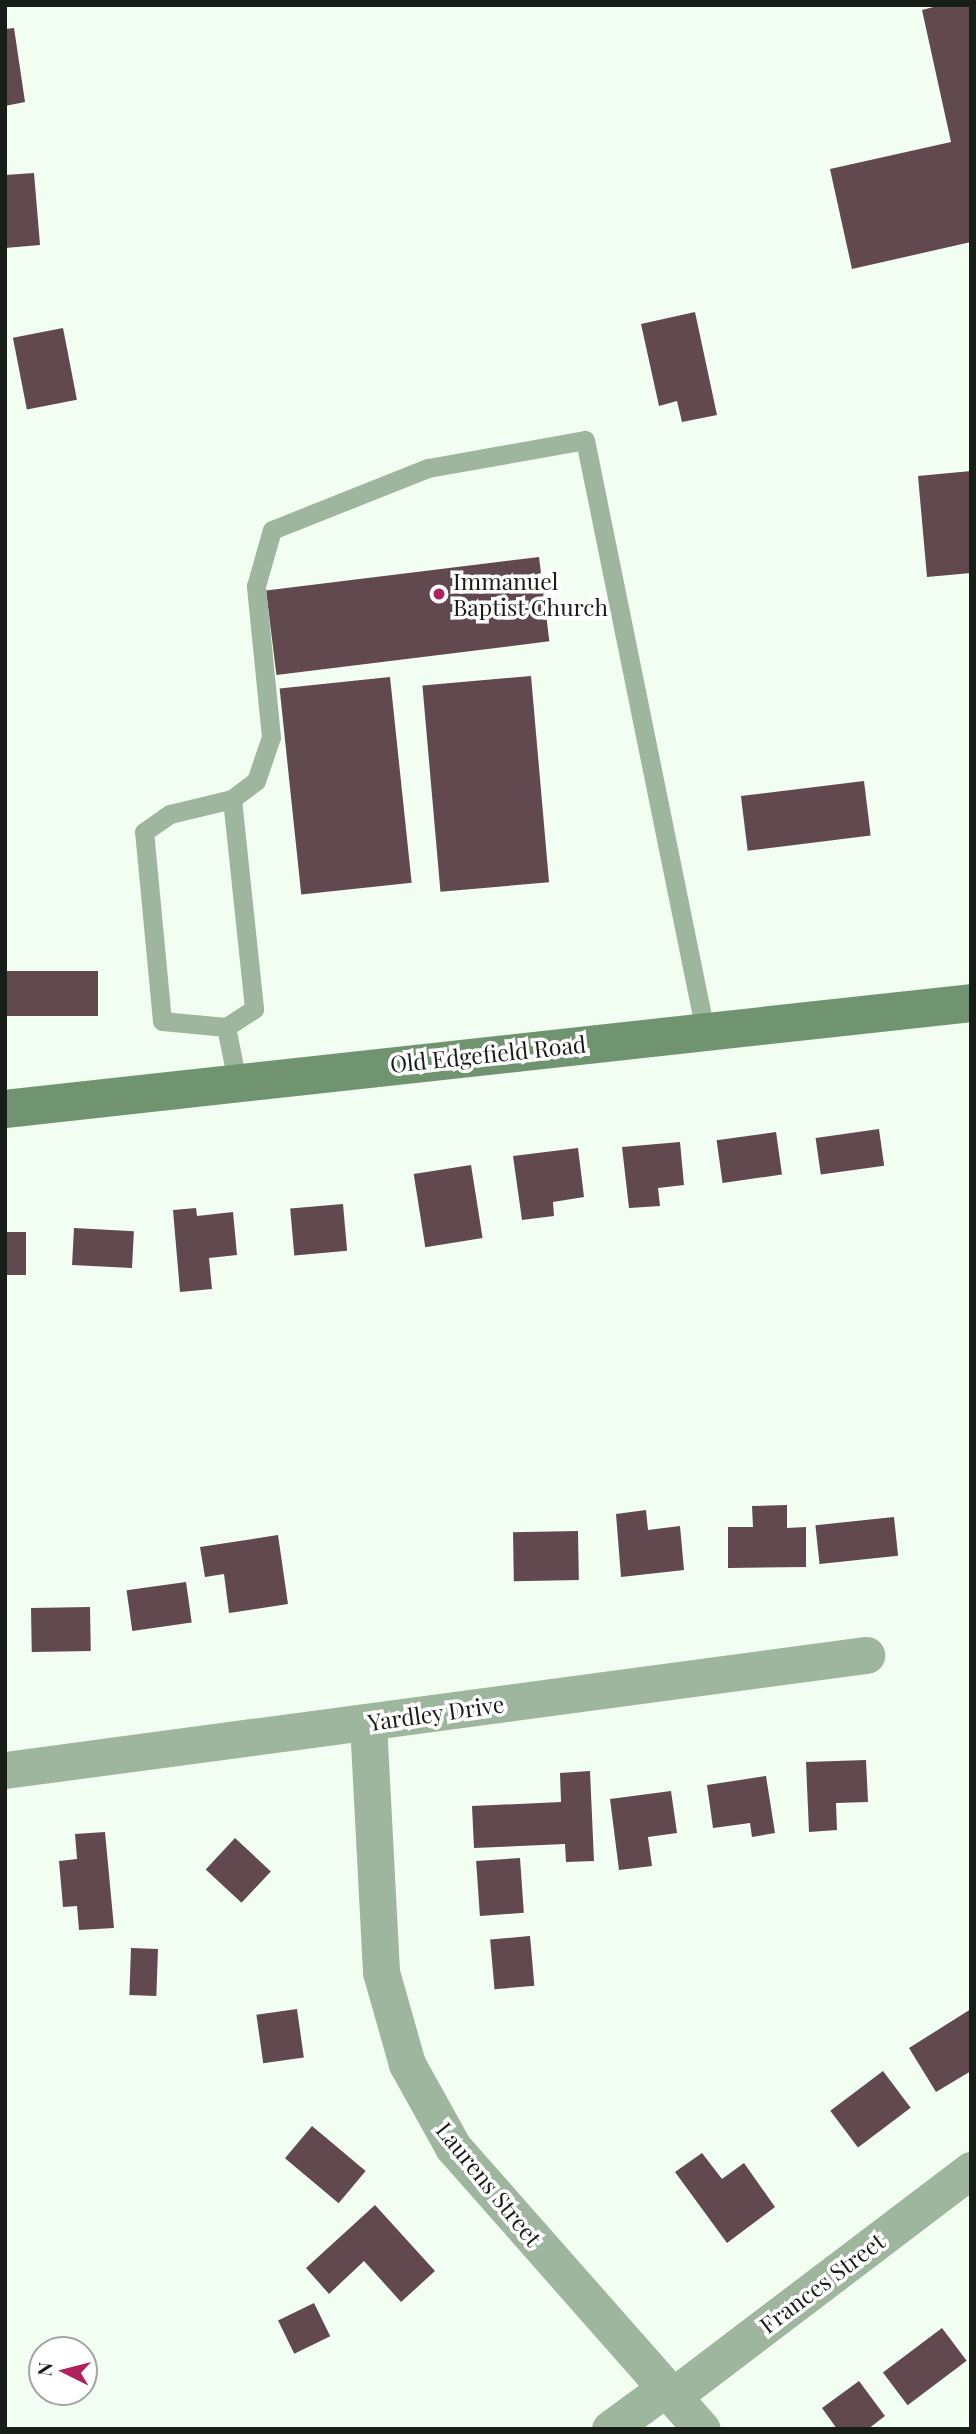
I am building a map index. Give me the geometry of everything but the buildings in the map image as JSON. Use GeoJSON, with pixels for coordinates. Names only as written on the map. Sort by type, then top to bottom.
{"type":"FeatureCollection","features":[{"type":"Feature","properties":{"kind":"street","name":"Old Edgefield Road"},"geometry":{"type":"LineString","coordinates":[[5,1109],[237,1081],[971,1003]]}},
{"type":"Feature","properties":{"kind":"street","name":"Yardley Drive"},"geometry":{"type":"LineString","coordinates":[[5,1770],[866,1655]]}},
{"type":"Feature","properties":{"kind":"street","name":"Laurens Street"},"geometry":{"type":"LineString","coordinates":[[368,1723],[381,1972],[407,2064],[453,2147],[702,2429]]}},
{"type":"Feature","properties":{"kind":"street","name":"Frances Street"},"geometry":{"type":"LineString","coordinates":[[610,2429],[669,2392],[971,2170]]}},
{"type":"Feature","properties":{"kind":"lane"},"geometry":{"type":"LineString","coordinates":[[232,799],[254,1009],[226,1027],[162,1021],[144,832],[170,814],[232,799],[256,781],[271,737],[256,586],[272,530],[428,468],[585,440],[705,1031]]}},
{"type":"Feature","properties":{"kind":"lane"},"geometry":{"type":"LineString","coordinates":[[226,1027],[237,1081]]}},
{"type":"Feature","properties":{"kind":"place","name":"Immanuel Baptist Church"},"geometry":{"type":"Point","coordinates":[439,594]}}]}
